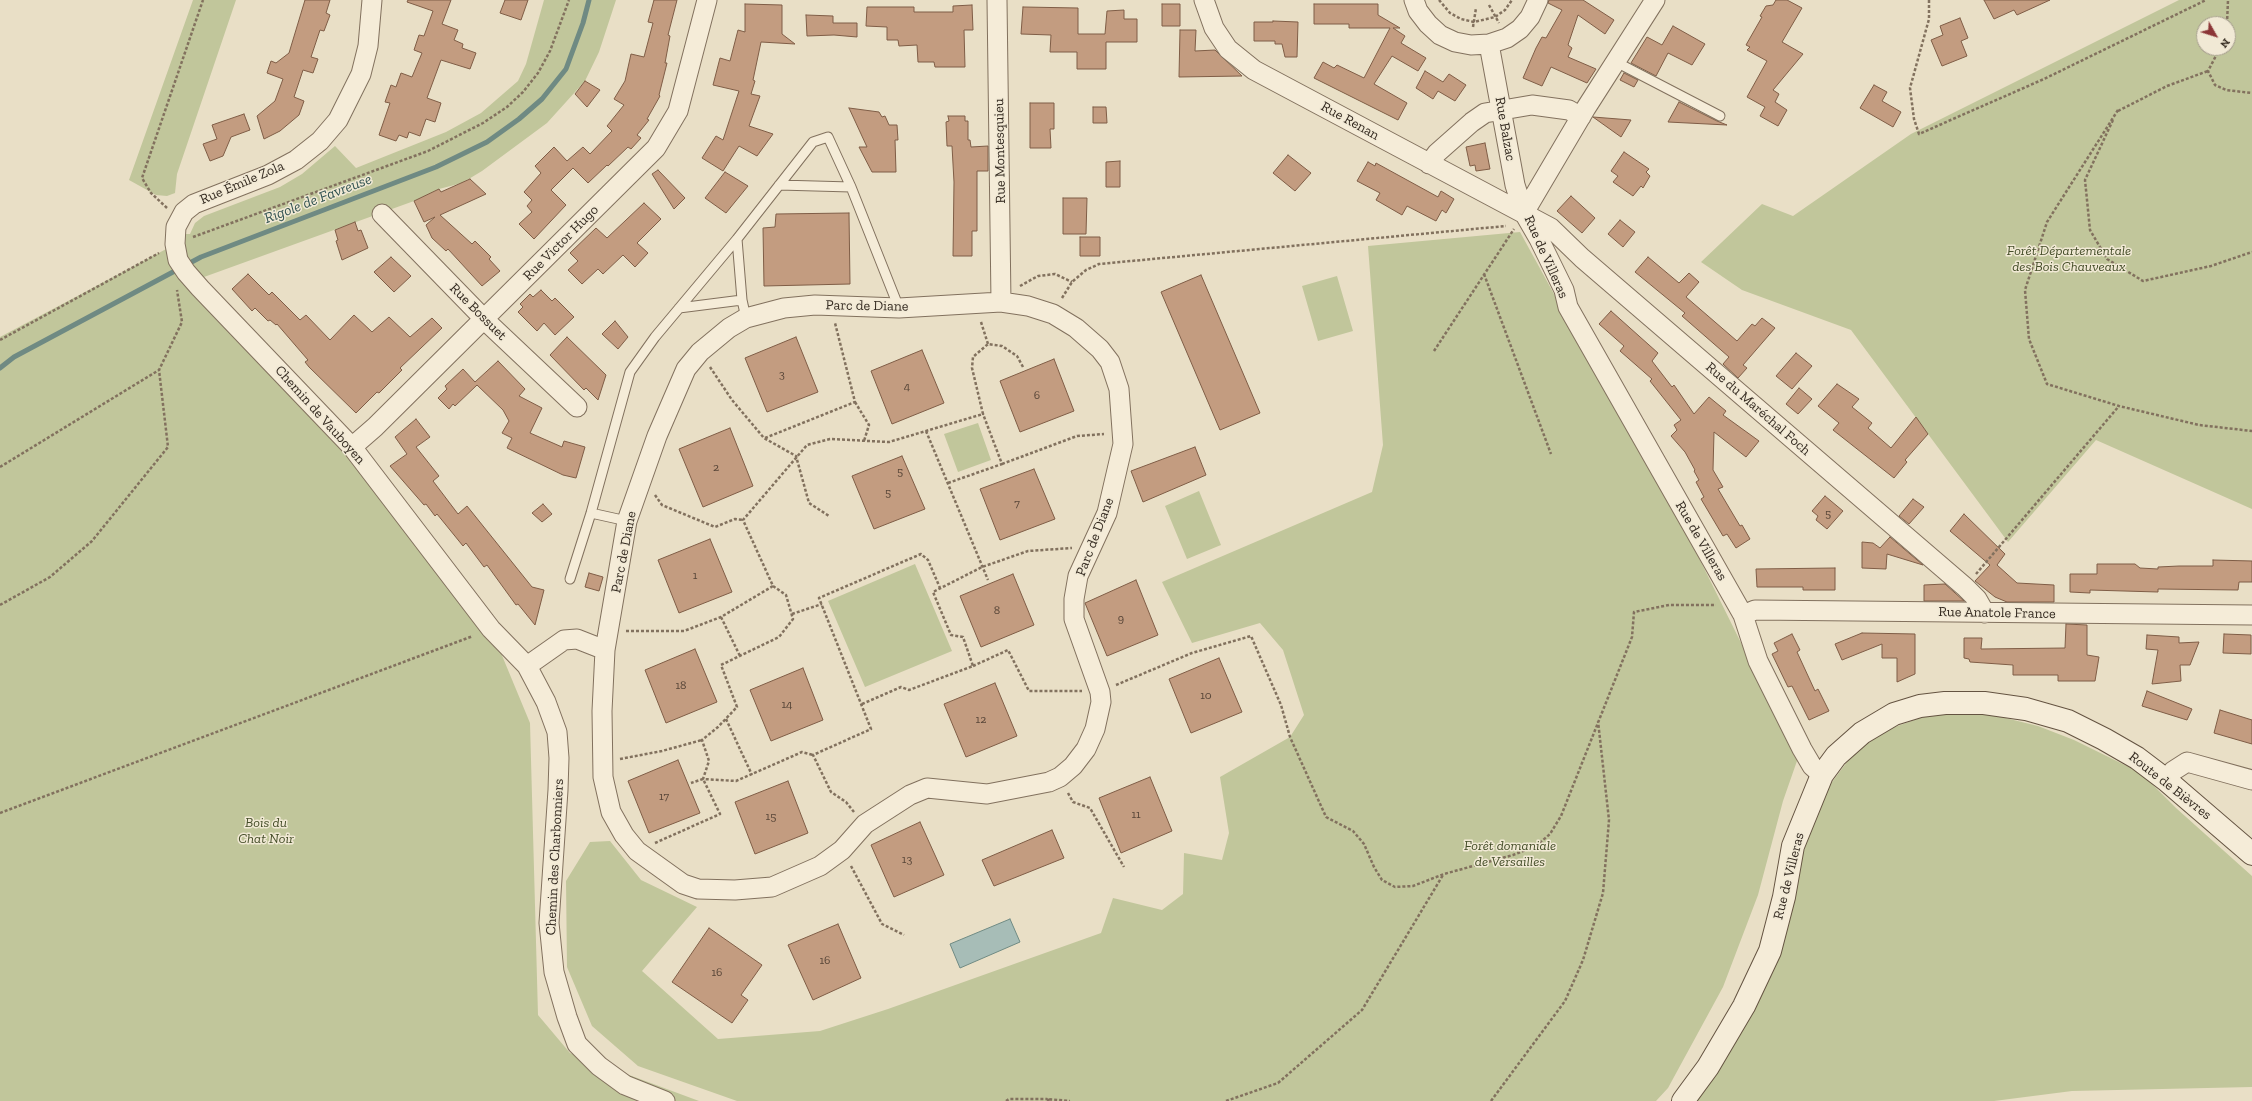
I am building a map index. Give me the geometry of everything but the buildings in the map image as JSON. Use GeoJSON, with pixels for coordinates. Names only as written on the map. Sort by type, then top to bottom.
{"type":"FeatureCollection","features":[{"type":"Feature","properties":{"kind":"street","name":"Rue Émile Zola"},"geometry":{"type":"LineString","coordinates":[[180,218],[194,204],[268,175],[296,160],[320,141],[338,120],[361,74],[368,46],[372,0]]}},
{"type":"Feature","properties":{"kind":"street","name":"Rue Victor Hugo"},"geometry":{"type":"LineString","coordinates":[[352,447],[375,427],[471,330],[644,161],[668,131],[684,92],[708,0]]}},
{"type":"Feature","properties":{"kind":"street","name":"Rue Montesquieu"},"geometry":{"type":"LineString","coordinates":[[997,0],[1001,302]]}},
{"type":"Feature","properties":{"kind":"street","name":"Rue Renan"},"geometry":{"type":"LineString","coordinates":[[1204,0],[1214,28],[1228,49],[1243,63],[1524,214]]}},
{"type":"Feature","properties":{"kind":"street"},"geometry":{"type":"LineString","coordinates":[[1414,0],[1418,11],[1428,24],[1440,35],[1455,42],[1471,45],[1489,44],[1507,38],[1520,28],[1530,17],[1538,0]]}},
{"type":"Feature","properties":{"kind":"street","name":"Rue de Villeras"},"geometry":{"type":"LineString","coordinates":[[1656,0],[1581,117],[1524,214],[1545,234],[1564,290],[1568,307],[1741,611],[1758,661],[1802,749],[1812,766],[1822,774],[1794,846],[1784,897],[1770,951],[1744,1006],[1708,1067],[1683,1101]]}},
{"type":"Feature","properties":{"kind":"street","name":"Rue Balzac"},"geometry":{"type":"LineString","coordinates":[[1489,44],[1515,184],[1524,214]]}},
{"type":"Feature","properties":{"kind":"street"},"geometry":{"type":"LineString","coordinates":[[1429,164],[1437,153],[1472,122],[1486,113],[1532,106],[1569,110],[1581,117]]}},
{"type":"Feature","properties":{"kind":"street","name":"Rue Bossuet"},"geometry":{"type":"LineString","coordinates":[[382,214],[485,318],[577,407]]}},
{"type":"Feature","properties":{"kind":"street"},"geometry":{"type":"LineString","coordinates":[[178,260],[176,227],[180,218]]}},
{"type":"Feature","properties":{"kind":"street","name":"Rue du Maréchal Foch"},"geometry":{"type":"LineString","coordinates":[[1545,234],[1582,258],[1965,587],[1977,599],[1984,613]]}},
{"type":"Feature","properties":{"kind":"street","name":"Chemin de Vauboyen"},"geometry":{"type":"LineString","coordinates":[[178,260],[352,447],[491,629]]}},
{"type":"Feature","properties":{"kind":"street","name":"Parc de Diane"},"geometry":{"type":"LineString","coordinates":[[1001,302],[1028,306],[1053,314],[1076,328],[1100,349],[1110,362],[1119,389],[1124,444],[1107,513],[1078,576],[1074,599],[1074,618],[1096,676],[1101,702],[1095,729],[1086,749],[1073,766],[1060,777],[1049,782],[987,794],[927,788],[910,795],[865,824],[842,850],[820,866],[772,887],[735,890],[698,889],[683,884],[637,852],[624,835],[611,812],[603,777],[602,711],[605,650],[610,632],[627,521],[637,490],[686,369],[700,352],[729,328],[744,309],[784,308],[815,305],[898,308],[1001,302]]}},
{"type":"Feature","properties":{"kind":"street","name":"Rue Anatole France"},"geometry":{"type":"LineString","coordinates":[[1741,611],[2252,615]]}},
{"type":"Feature","properties":{"kind":"street","name":"Chemin des Charbonniers"},"geometry":{"type":"LineString","coordinates":[[491,629],[527,666],[546,702],[557,732],[559,758],[558,790],[549,923],[554,972],[577,1044],[599,1066],[625,1085],[665,1101]]}},
{"type":"Feature","properties":{"kind":"street"},"geometry":{"type":"LineString","coordinates":[[527,666],[564,640],[576,639],[605,650]]}},
{"type":"Feature","properties":{"kind":"street","name":"Route de Bièvres"},"geometry":{"type":"LineString","coordinates":[[1822,774],[1836,756],[1862,733],[1894,714],[1920,706],[1945,703],[1984,703],[2026,709],[2068,721],[2104,738],[2131,754],[2166,780],[2252,854]]}},
{"type":"Feature","properties":{"kind":"street"},"geometry":{"type":"LineString","coordinates":[[2166,780],[2173,771],[2187,762],[2252,780]]}},
{"type":"Feature","properties":{"kind":"lane"},"geometry":{"type":"LineString","coordinates":[[1616,62],[1720,116]]}},
{"type":"Feature","properties":{"kind":"lane"},"geometry":{"type":"LineString","coordinates":[[570,579],[591,513],[630,372],[655,337],[737,239],[814,142],[828,137],[851,186],[898,308]]}},
{"type":"Feature","properties":{"kind":"lane"},"geometry":{"type":"LineString","coordinates":[[779,185],[851,186]]}},
{"type":"Feature","properties":{"kind":"lane"},"geometry":{"type":"LineString","coordinates":[[679,308],[744,309],[737,239]]}},
{"type":"Feature","properties":{"kind":"lane"},"geometry":{"type":"LineString","coordinates":[[591,513],[627,521]]}},
{"type":"Feature","properties":{"kind":"path"},"geometry":{"type":"LineString","coordinates":[[180,218],[150,194],[142,178],[203,0]]}},
{"type":"Feature","properties":{"kind":"path"},"geometry":{"type":"LineString","coordinates":[[0,340],[178,260],[217,227],[422,153],[483,123],[507,107],[523,92],[538,73],[553,44],[569,0]]}},
{"type":"Feature","properties":{"kind":"path"},"geometry":{"type":"LineString","coordinates":[[1439,0],[1450,13],[1461,19],[1474,22],[1495,17],[1505,10],[1512,0]]}},
{"type":"Feature","properties":{"kind":"path"},"geometry":{"type":"LineString","coordinates":[[1929,0],[1929,19],[1910,88],[1914,120],[1919,134],[2044,79],[2206,0]]}},
{"type":"Feature","properties":{"kind":"path"},"geometry":{"type":"LineString","coordinates":[[2227,16],[2228,0]]}},
{"type":"Feature","properties":{"kind":"path"},"geometry":{"type":"LineString","coordinates":[[2216,56],[2208,71],[2167,86],[2118,110],[2047,222],[2025,290],[2029,339],[2047,384],[2119,406],[2199,425],[2252,431]]}},
{"type":"Feature","properties":{"kind":"path"},"geometry":{"type":"LineString","coordinates":[[2208,71],[2215,85],[2226,90],[2252,93]]}},
{"type":"Feature","properties":{"kind":"path"},"geometry":{"type":"LineString","coordinates":[[2118,110],[2085,180],[2090,230],[2107,259],[2143,282],[2211,266],[2252,252]]}},
{"type":"Feature","properties":{"kind":"path"},"geometry":{"type":"LineString","coordinates":[[1053,314],[1072,282],[1086,270],[1099,264],[1516,225],[1434,351]]}},
{"type":"Feature","properties":{"kind":"path"},"geometry":{"type":"LineString","coordinates":[[0,605],[50,576],[92,541],[168,447],[159,370],[182,322],[176,280],[178,260]]}},
{"type":"Feature","properties":{"kind":"path"},"geometry":{"type":"LineString","coordinates":[[1001,302],[1026,282],[1038,276],[1055,274],[1072,282]]}},
{"type":"Feature","properties":{"kind":"path"},"geometry":{"type":"LineString","coordinates":[[1484,274],[1551,454]]}},
{"type":"Feature","properties":{"kind":"path"},"geometry":{"type":"LineString","coordinates":[[975,304],[988,344]]}},
{"type":"Feature","properties":{"kind":"path"},"geometry":{"type":"LineString","coordinates":[[815,305],[820,323],[835,322],[855,402],[869,425],[864,441]]}},
{"type":"Feature","properties":{"kind":"path"},"geometry":{"type":"LineString","coordinates":[[1002,464],[983,414],[972,368],[973,357],[988,344],[1002,346],[1017,356],[1023,367]]}},
{"type":"Feature","properties":{"kind":"path"},"geometry":{"type":"LineString","coordinates":[[700,352],[732,400],[764,438],[796,456],[809,503],[829,516]]}},
{"type":"Feature","properties":{"kind":"path"},"geometry":{"type":"LineString","coordinates":[[0,468],[159,370]]}},
{"type":"Feature","properties":{"kind":"path"},"geometry":{"type":"LineString","coordinates":[[764,438],[855,402]]}},
{"type":"Feature","properties":{"kind":"path"},"geometry":{"type":"LineString","coordinates":[[1965,587],[2119,406]]}},
{"type":"Feature","properties":{"kind":"path"},"geometry":{"type":"LineString","coordinates":[[743,520],[796,456],[807,445],[830,439],[889,442],[983,414]]}},
{"type":"Feature","properties":{"kind":"path"},"geometry":{"type":"LineString","coordinates":[[926,431],[988,580]]}},
{"type":"Feature","properties":{"kind":"path"},"geometry":{"type":"LineString","coordinates":[[948,483],[1077,436],[1123,432]]}},
{"type":"Feature","properties":{"kind":"path"},"geometry":{"type":"LineString","coordinates":[[637,490],[656,495],[662,505],[715,527],[735,519],[743,520]]}},
{"type":"Feature","properties":{"kind":"path"},"geometry":{"type":"LineString","coordinates":[[616,760],[662,751],[702,740],[726,719],[737,706],[720,665],[779,637],[793,619],[786,594],[773,586],[743,520]]}},
{"type":"Feature","properties":{"kind":"path"},"geometry":{"type":"LineString","coordinates":[[862,704],[901,687],[908,690],[973,666],[963,637],[951,635],[933,592],[982,567],[1028,551],[1092,546]]}},
{"type":"Feature","properties":{"kind":"path"},"geometry":{"type":"LineString","coordinates":[[691,784],[703,779],[736,781],[802,752],[813,755],[871,729],[819,598],[921,554],[928,560],[940,588]]}},
{"type":"Feature","properties":{"kind":"path"},"geometry":{"type":"LineString","coordinates":[[610,632],[684,631],[721,617],[773,586]]}},
{"type":"Feature","properties":{"kind":"path"},"geometry":{"type":"LineString","coordinates":[[792,614],[822,604]]}},
{"type":"Feature","properties":{"kind":"path"},"geometry":{"type":"LineString","coordinates":[[1192,653],[1251,636],[1281,705],[1290,737],[1326,817],[1353,831],[1364,844],[1374,867],[1382,880],[1395,887],[1413,886],[1444,874],[1519,853],[1536,846],[1550,834],[1560,816],[1632,637],[1634,612],[1669,605],[1741,611]]}},
{"type":"Feature","properties":{"kind":"path"},"geometry":{"type":"LineString","coordinates":[[721,617],[740,656]]}},
{"type":"Feature","properties":{"kind":"path"},"geometry":{"type":"LineString","coordinates":[[0,813],[491,629]]}},
{"type":"Feature","properties":{"kind":"path"},"geometry":{"type":"LineString","coordinates":[[726,719],[752,775]]}},
{"type":"Feature","properties":{"kind":"path"},"geometry":{"type":"LineString","coordinates":[[1491,1101],[1565,1001],[1584,960],[1603,893],[1609,820],[1598,720]]}},
{"type":"Feature","properties":{"kind":"path"},"geometry":{"type":"LineString","coordinates":[[637,852],[720,814],[703,779],[708,761],[702,740]]}},
{"type":"Feature","properties":{"kind":"path"},"geometry":{"type":"LineString","coordinates":[[813,755],[831,792],[846,802],[865,824]]}},
{"type":"Feature","properties":{"kind":"path"},"geometry":{"type":"LineString","coordinates":[[1060,777],[1073,802],[1090,808],[1124,867]]}},
{"type":"Feature","properties":{"kind":"path"},"geometry":{"type":"LineString","coordinates":[[842,850],[882,924],[904,935]]}},
{"type":"Feature","properties":{"kind":"path"},"geometry":{"type":"LineString","coordinates":[[1226,1101],[1278,1083],[1362,1010],[1444,874]]}},
{"type":"Feature","properties":{"kind":"path"},"geometry":{"type":"LineString","coordinates":[[1006,1101],[1009,1099],[1070,1101]]}},
{"type":"Feature","properties":{"kind":"green space"},"geometry":{"type":"Polygon","coordinates":[[[193,0],[236,0],[177,174],[175,193],[167,196],[156,195],[129,180],[193,0]]]}},
{"type":"Feature","properties":{"kind":"green space"},"geometry":{"type":"Polygon","coordinates":[[[544,0],[616,0],[599,52],[585,81],[547,123],[482,171],[462,183],[439,189],[414,201],[204,277],[194,271],[184,253],[182,234],[190,234],[195,223],[204,216],[280,187],[302,174],[335,146],[356,168],[446,132],[481,113],[518,81],[526,64],[544,0]]]}},
{"type":"Feature","properties":{"kind":"green space","name":"Forêt Départementale des Bois Chauveaux"},"geometry":{"type":"Polygon","coordinates":[[[2179,0],[2252,0],[2252,509],[2096,440],[2008,542],[1851,330],[1742,290],[1701,262],[1762,204],[1793,216],[1911,134],[2179,0]]]}},
{"type":"Feature","properties":{"kind":"green space","name":"Forêt domaniale de Versailles"},"geometry":{"type":"Polygon","coordinates":[[[1520,232],[1700,560],[1798,758],[1783,801],[1758,895],[1723,987],[1668,1088],[1656,1101],[737,1101],[638,1066],[592,1026],[567,967],[566,881],[590,842],[610,841],[641,880],[697,907],[642,971],[718,1039],[820,1031],[888,1009],[1101,933],[1113,898],[1162,910],[1183,894],[1184,853],[1222,860],[1229,833],[1220,777],[1290,737],[1304,715],[1283,650],[1260,623],[1192,643],[1162,582],[1372,492],[1383,445],[1368,246],[1520,232]]]}},
{"type":"Feature","properties":{"kind":"green space","name":"Bois du Chat Noir"},"geometry":{"type":"Polygon","coordinates":[[[170,247],[328,420],[491,629],[530,723],[538,1015],[570,1053],[699,1101],[0,1101],[0,337],[170,247]]]}},
{"type":"Feature","properties":{"kind":"green space"},"geometry":{"type":"Polygon","coordinates":[[[1337,276],[1353,331],[1318,341],[1302,286],[1337,276]]]}},
{"type":"Feature","properties":{"kind":"green space"},"geometry":{"type":"Polygon","coordinates":[[[978,423],[991,460],[958,472],[944,434],[978,423]]]}},
{"type":"Feature","properties":{"kind":"green space"},"geometry":{"type":"Polygon","coordinates":[[[1199,491],[1221,545],[1187,559],[1165,506],[1199,491]]]}},
{"type":"Feature","properties":{"kind":"green space"},"geometry":{"type":"Polygon","coordinates":[[[915,564],[952,651],[865,687],[828,601],[915,564]]]}},
{"type":"Feature","properties":{"kind":"green space"},"geometry":{"type":"Polygon","coordinates":[[[1935,713],[1985,713],[2038,726],[2074,740],[2141,773],[2176,808],[2252,876],[2252,1087],[2072,1091],[1994,1101],[1697,1101],[1709,1085],[1746,1024],[1783,940],[1796,876],[1816,812],[1829,786],[1853,754],[1880,732],[1935,713]]]}},
{"type":"Feature","properties":{"kind":"water"},"geometry":{"type":"Polygon","coordinates":[[[1010,919],[1020,942],[960,968],[950,944],[1010,919]]]}},
{"type":"Feature","properties":{"kind":"waterway","name":"Rigole de Favreuse"},"geometry":{"type":"LineString","coordinates":[[0,368],[14,357],[201,257],[436,167],[487,142],[519,119],[542,99],[566,69],[583,23],[589,0]]}}]}
